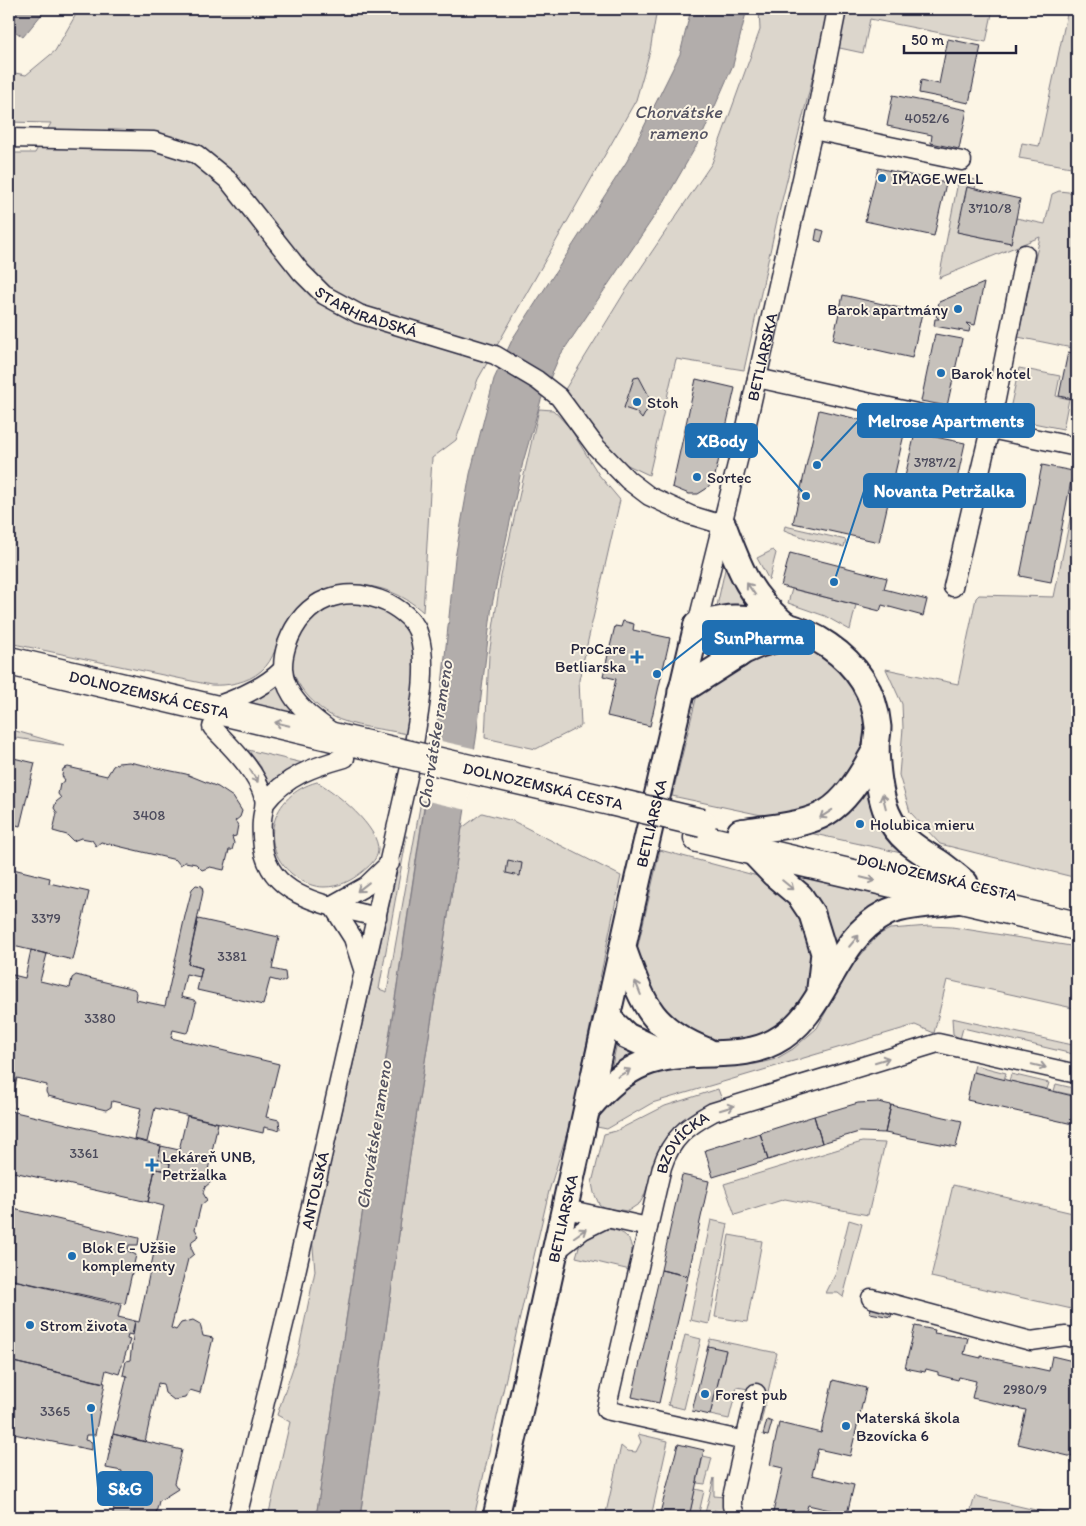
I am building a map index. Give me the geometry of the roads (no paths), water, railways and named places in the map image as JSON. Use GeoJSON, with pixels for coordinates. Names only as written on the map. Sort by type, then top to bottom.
{"type":"FeatureCollection","features":[{"type":"Feature","properties":{"kind":"main road","name":"DOLNOZEMSKÁ CESTA"},"geometry":{"type":"LineString","coordinates":[[9,661],[211,718]]}},
{"type":"Feature","properties":{"kind":"main road","name":"DOLNOZEMSKÁ CESTA"},"geometry":{"type":"LineString","coordinates":[[9,679],[211,718],[609,809],[963,892],[1077,926]]}},
{"type":"Feature","properties":{"kind":"main road","name":"DOLNOZEMSKÁ CESTA"},"geometry":{"type":"LineString","coordinates":[[963,892],[1077,909]]}},
{"type":"Feature","properties":{"kind":"street","name":"BETLIARSKA"},"geometry":{"type":"LineString","coordinates":[[496,1517],[681,692],[723,525],[757,378],[813,130],[837,9]]}},
{"type":"Feature","properties":{"kind":"street"},"geometry":{"type":"LineString","coordinates":[[813,130],[962,161]]}},
{"type":"Feature","properties":{"kind":"street","name":"STARHRADSKÁ"},"geometry":{"type":"LineString","coordinates":[[9,138],[154,140],[196,154],[228,180],[301,272],[324,295],[359,314],[496,355],[537,380],[558,397],[596,447],[628,480],[649,496],[690,515],[723,525]]}},
{"type":"Feature","properties":{"kind":"street"},"geometry":{"type":"LineString","coordinates":[[953,587],[990,428],[1025,254]]}},
{"type":"Feature","properties":{"kind":"street"},"geometry":{"type":"LineString","coordinates":[[757,378],[1077,447]]}},
{"type":"Feature","properties":{"kind":"street"},"geometry":{"type":"LineString","coordinates":[[589,1107],[617,1077],[653,1059],[668,1055],[745,1053],[775,1042],[803,1021],[851,943],[872,922],[887,912],[963,892],[939,862],[912,846],[886,813],[878,778],[876,749],[878,727],[873,704],[860,676],[832,647],[794,628],[770,612],[746,582],[723,525]]}},
{"type":"Feature","properties":{"kind":"street","name":"ANTOLSKÁ"},"geometry":{"type":"LineString","coordinates":[[237,1517],[289,1303],[363,969],[390,863],[411,763],[423,674],[423,653],[416,627],[400,610],[374,598],[354,594],[332,597],[314,606],[298,623],[286,647],[282,670]]}},
{"type":"Feature","properties":{"kind":"street"},"geometry":{"type":"LineString","coordinates":[[697,625],[733,618],[794,628]]}},
{"type":"Feature","properties":{"kind":"street"},"geometry":{"type":"LineString","coordinates":[[697,625],[717,645],[738,654]]}},
{"type":"Feature","properties":{"kind":"street"},"geometry":{"type":"LineString","coordinates":[[681,692],[738,654],[794,628]]}},
{"type":"Feature","properties":{"kind":"street"},"geometry":{"type":"LineString","coordinates":[[265,803],[279,786],[341,748],[292,695],[282,670],[274,678],[252,690],[211,718],[259,786],[265,803],[262,820],[262,840],[265,855],[274,872],[286,886],[306,898],[377,917]]}},
{"type":"Feature","properties":{"kind":"street"},"geometry":{"type":"LineString","coordinates":[[819,997],[824,953],[812,914],[800,896],[774,874],[746,842],[808,822],[828,813],[851,792],[876,749]]}},
{"type":"Feature","properties":{"kind":"street"},"geometry":{"type":"LineString","coordinates":[[332,905],[366,886],[390,863]]}},
{"type":"Feature","properties":{"kind":"street"},"geometry":{"type":"LineString","coordinates":[[332,905],[353,938],[363,969]]}},
{"type":"Feature","properties":{"kind":"street"},"geometry":{"type":"LineString","coordinates":[[623,948],[644,1003],[660,1024],[684,1041],[713,1054]]}},
{"type":"Feature","properties":{"kind":"street"},"geometry":{"type":"LineString","coordinates":[[608,1018],[635,1019],[660,1024]]}},
{"type":"Feature","properties":{"kind":"street"},"geometry":{"type":"LineString","coordinates":[[608,1018],[627,1036],[668,1055]]}},
{"type":"Feature","properties":{"kind":"street","name":"BZOVÍCKA"},"geometry":{"type":"LineString","coordinates":[[745,1441],[606,1410],[662,1167],[671,1145],[688,1127],[713,1112],[938,1043],[1077,1074]]}},
{"type":"Feature","properties":{"kind":"street"},"geometry":{"type":"LineString","coordinates":[[566,1209],[648,1227]]}},
{"type":"Feature","properties":{"kind":"street"},"geometry":{"type":"LineString","coordinates":[[556,1251],[583,1230],[607,1218]]}},
{"type":"Feature","properties":{"kind":"street"},"geometry":{"type":"LineString","coordinates":[[871,1298],[1031,1341],[1066,1336],[1077,1339]]}},
{"type":"Feature","properties":{"kind":"street"},"geometry":{"type":"LineString","coordinates":[[736,1517],[732,1506],[732,1496],[756,1393]]}},
{"type":"Feature","properties":{"kind":"water"},"geometry":{"type":"Polygon","coordinates":[[[15,9],[46,9],[23,37],[9,27],[9,18],[15,9]]]}},
{"type":"Feature","properties":{"kind":"water","name":"Chorvátske rameno"},"geometry":{"type":"Polygon","coordinates":[[[691,9],[747,9],[733,65],[702,136],[664,202],[559,357],[541,400],[523,462],[492,605],[476,739],[409,1162],[360,1517],[316,1517],[440,705],[455,558],[470,474],[494,379],[513,338],[627,161],[680,54],[691,9]]]}},
{"type":"Feature","properties":{"kind":"place","name":"IMAGE WELL"},"geometry":{"type":"Point","coordinates":[882,178]}},
{"type":"Feature","properties":{"kind":"place","name":"Barok apartmány"},"geometry":{"type":"Point","coordinates":[958,309]}},
{"type":"Feature","properties":{"kind":"place","name":"Barok hotel"},"geometry":{"type":"Point","coordinates":[941,373]}},
{"type":"Feature","properties":{"kind":"place","name":"Stoh"},"geometry":{"type":"Point","coordinates":[637,402]}},
{"type":"Feature","properties":{"kind":"place","name":"Melrose Apartments"},"geometry":{"type":"Point","coordinates":[817,465]}},
{"type":"Feature","properties":{"kind":"place","name":"Sortec"},"geometry":{"type":"Point","coordinates":[697,477]}},
{"type":"Feature","properties":{"kind":"place","name":"XBody"},"geometry":{"type":"Point","coordinates":[806,496]}},
{"type":"Feature","properties":{"kind":"place","name":"Novanta Petržalka"},"geometry":{"type":"Point","coordinates":[834,582]}},
{"type":"Feature","properties":{"kind":"place","name":"ProCare Betliarska"},"geometry":{"type":"Point","coordinates":[637,657]}},
{"type":"Feature","properties":{"kind":"place","name":"SunPharma"},"geometry":{"type":"Point","coordinates":[657,674]}},
{"type":"Feature","properties":{"kind":"place","name":"Holubica mieru"},"geometry":{"type":"Point","coordinates":[860,824]}},
{"type":"Feature","properties":{"kind":"place","name":"Lekáreň UNB, Petržalka"},"geometry":{"type":"Point","coordinates":[152,1165]}},
{"type":"Feature","properties":{"kind":"place","name":"Blok E - Užšie komplementy"},"geometry":{"type":"Point","coordinates":[72,1256]}},
{"type":"Feature","properties":{"kind":"place","name":"Strom života"},"geometry":{"type":"Point","coordinates":[30,1325]}},
{"type":"Feature","properties":{"kind":"place","name":"Forest pub"},"geometry":{"type":"Point","coordinates":[705,1394]}},
{"type":"Feature","properties":{"kind":"place","name":"S&G"},"geometry":{"type":"Point","coordinates":[91,1408]}},
{"type":"Feature","properties":{"kind":"place","name":"Materská škola Bzovícka 6"},"geometry":{"type":"Point","coordinates":[846,1426]}}]}
